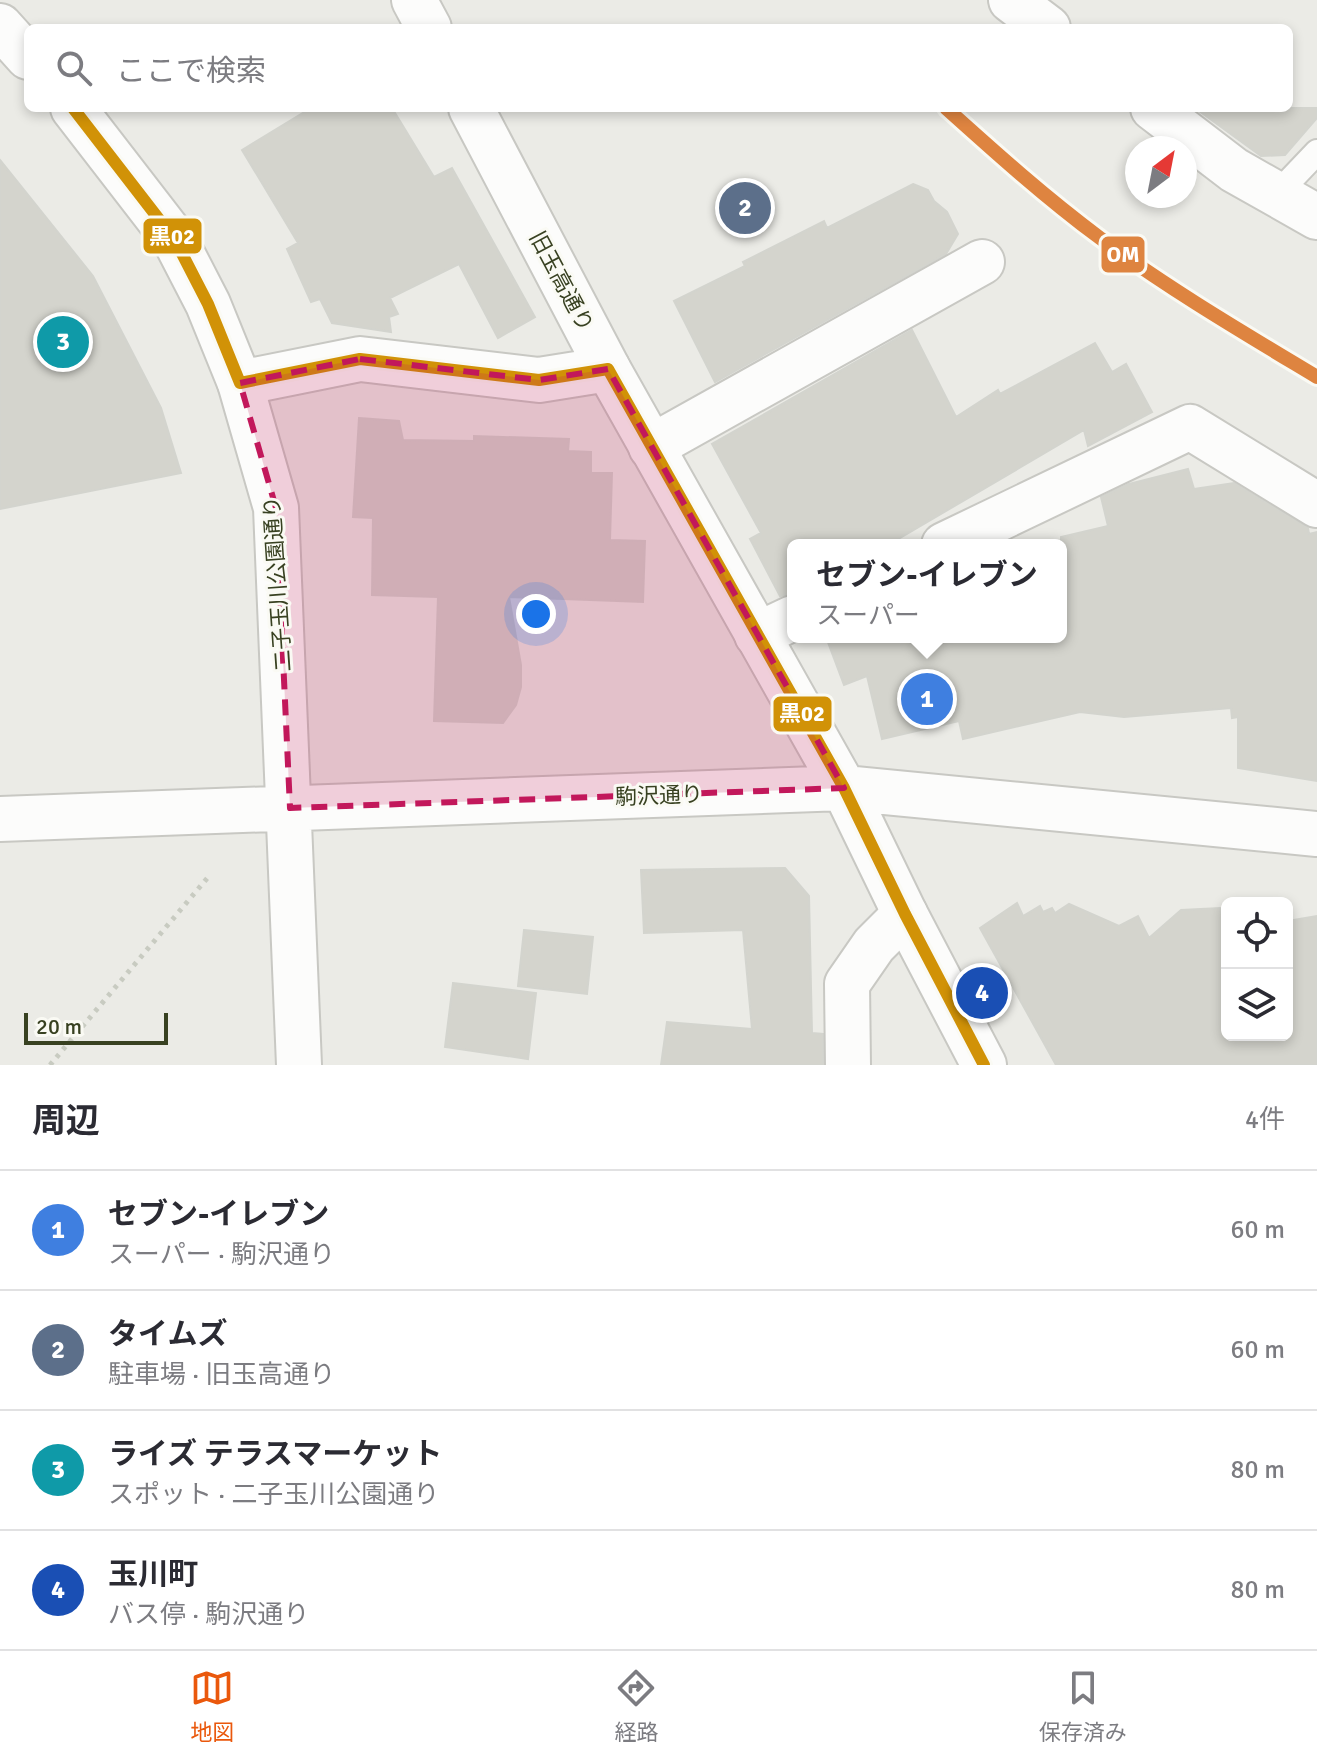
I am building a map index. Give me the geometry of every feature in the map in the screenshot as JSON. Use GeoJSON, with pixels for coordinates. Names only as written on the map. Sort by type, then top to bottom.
{"type":"FeatureCollection","features":[{"type":"Feature","properties":{"kind":"street"},"geometry":{"type":"LineString","coordinates":[[414,0],[427,24]]}},
{"type":"Feature","properties":{"kind":"street"},"geometry":{"type":"LineString","coordinates":[[1011,0],[1043,24]]}},
{"type":"Feature","properties":{"kind":"street"},"geometry":{"type":"LineString","coordinates":[[0,26],[24,53]]}},
{"type":"Feature","properties":{"kind":"street","name":"二子玉川公園通り"},"geometry":{"type":"LineString","coordinates":[[76,112],[175,240],[208,304],[240,383],[276,508],[299,1065]]}},
{"type":"Feature","properties":{"kind":"street","name":"旧玉高通り"},"geometry":{"type":"LineString","coordinates":[[473,112],[651,447],[775,626],[844,788],[984,1065]]}},
{"type":"Feature","properties":{"kind":"street"},"geometry":{"type":"LineString","coordinates":[[1158,112],[1234,170],[1317,217]]}},
{"type":"Feature","properties":{"kind":"street"},"geometry":{"type":"LineString","coordinates":[[651,447],[982,262]]}},
{"type":"Feature","properties":{"kind":"street"},"geometry":{"type":"LineString","coordinates":[[240,383],[360,359],[539,380],[608,369]]}},
{"type":"Feature","properties":{"kind":"street"},"geometry":{"type":"LineString","coordinates":[[957,539],[1190,427],[1317,505]]}},
{"type":"Feature","properties":{"kind":"street","name":"駒沢通り"},"geometry":{"type":"LineString","coordinates":[[0,819],[844,788],[1317,834]]}},
{"type":"Feature","properties":{"kind":"street"},"geometry":{"type":"LineString","coordinates":[[848,1065],[847,984],[874,945],[905,914]]}},
{"type":"Feature","properties":{"kind":"lane"},"geometry":{"type":"LineString","coordinates":[[1277,194],[1317,152]]}},
{"type":"Feature","properties":{"kind":"path"},"geometry":{"type":"LineString","coordinates":[[50,1065],[209,876]]}},
{"type":"Feature","properties":{"kind":"highlighted area"},"geometry":{"type":"Polygon","coordinates":[[[360,359],[539,380],[608,369],[844,788],[382,805],[290,808],[276,508],[240,383],[360,359]]]}},
{"type":"Feature","properties":{"kind":"building"},"geometry":{"type":"Polygon","coordinates":[[[1293,108],[1317,108],[1317,118],[1285,155],[1261,156],[1200,112],[1293,112],[1293,108]]]}},
{"type":"Feature","properties":{"kind":"building"},"geometry":{"type":"Polygon","coordinates":[[[304,112],[394,112],[434,177],[452,168],[535,317],[498,338],[459,264],[390,298],[398,314],[389,317],[391,332],[332,323],[320,299],[311,302],[287,249],[298,243],[242,150],[304,112]]]}},
{"type":"Feature","properties":{"kind":"building"},"geometry":{"type":"Polygon","coordinates":[[[0,160],[93,276],[161,408],[181,473],[0,509],[0,160]]]}},
{"type":"Feature","properties":{"kind":"building"},"geometry":{"type":"Polygon","coordinates":[[[913,184],[928,190],[934,201],[947,212],[958,234],[946,254],[715,382],[674,301],[745,266],[743,262],[824,221],[827,228],[913,184]]]}},
{"type":"Feature","properties":{"kind":"building"},"geometry":{"type":"Polygon","coordinates":[[[912,330],[956,417],[998,390],[1000,394],[1095,343],[1112,372],[1126,364],[1152,412],[1088,446],[1084,430],[898,539],[787,539],[787,594],[780,596],[750,539],[761,533],[712,444],[912,330]]]}},
{"type":"Feature","properties":{"kind":"building"},"geometry":{"type":"Polygon","coordinates":[[[359,418],[399,421],[403,440],[474,441],[474,436],[569,439],[568,451],[591,452],[591,473],[612,473],[610,540],[645,541],[643,602],[509,597],[521,665],[521,687],[516,705],[503,723],[434,721],[438,597],[372,595],[373,518],[353,517],[359,418]]]}},
{"type":"Feature","properties":{"kind":"building"},"geometry":{"type":"Polygon","coordinates":[[[1188,469],[1194,489],[1234,483],[1308,528],[1309,534],[1317,532],[1317,781],[1238,768],[1238,717],[1232,718],[1231,708],[1124,717],[1080,712],[963,739],[959,721],[882,739],[867,676],[844,685],[828,643],[1067,643],[1067,539],[1061,537],[1108,526],[1101,497],[1129,484],[1188,469]]]}},
{"type":"Feature","properties":{"kind":"building"},"geometry":{"type":"Polygon","coordinates":[[[785,868],[809,896],[812,1033],[823,1034],[823,1065],[661,1065],[667,1022],[752,1029],[743,930],[644,933],[641,870],[785,868]]]}},
{"type":"Feature","properties":{"kind":"building"},"geometry":{"type":"Polygon","coordinates":[[[1017,903],[1023,916],[1040,906],[1043,912],[1052,908],[1055,913],[1069,904],[1119,926],[1138,916],[1149,938],[1181,910],[1220,908],[1221,1041],[1293,1041],[1293,920],[1317,916],[1317,1065],[1056,1065],[980,928],[1017,903]]]}},
{"type":"Feature","properties":{"kind":"building"},"geometry":{"type":"Polygon","coordinates":[[[524,930],[593,937],[587,994],[518,986],[524,930]]]}},
{"type":"Feature","properties":{"kind":"building"},"geometry":{"type":"Polygon","coordinates":[[[453,983],[536,993],[528,1059],[445,1047],[453,983]]]}},
{"type":"Feature","properties":{"kind":"transit line","name":"黒02"},"geometry":{"type":"LineString","coordinates":[[76,112],[175,240],[208,304],[240,383]]}},
{"type":"Feature","properties":{"kind":"transit line","name":"OM"},"geometry":{"type":"LineString","coordinates":[[951,112],[1041,191],[1126,257],[1317,377]]}},
{"type":"Feature","properties":{"kind":"transit line","name":"黒02"},"geometry":{"type":"LineString","coordinates":[[240,383],[360,359],[539,380],[608,369]]}},
{"type":"Feature","properties":{"kind":"transit line","name":"黒02"},"geometry":{"type":"LineString","coordinates":[[608,369],[844,788],[984,1065]]}},
{"type":"Feature","properties":{"kind":"place","name":"タイムズ"},"geometry":{"type":"Point","coordinates":[745,208]}},
{"type":"Feature","properties":{"kind":"place","name":"ライズ テラスマーケット"},"geometry":{"type":"Point","coordinates":[63,342]}},
{"type":"Feature","properties":{"kind":"place","name":"セブン-イレブン"},"geometry":{"type":"Point","coordinates":[927,699]}},
{"type":"Feature","properties":{"kind":"place","name":"玉川町"},"geometry":{"type":"Point","coordinates":[982,993]}}]}
